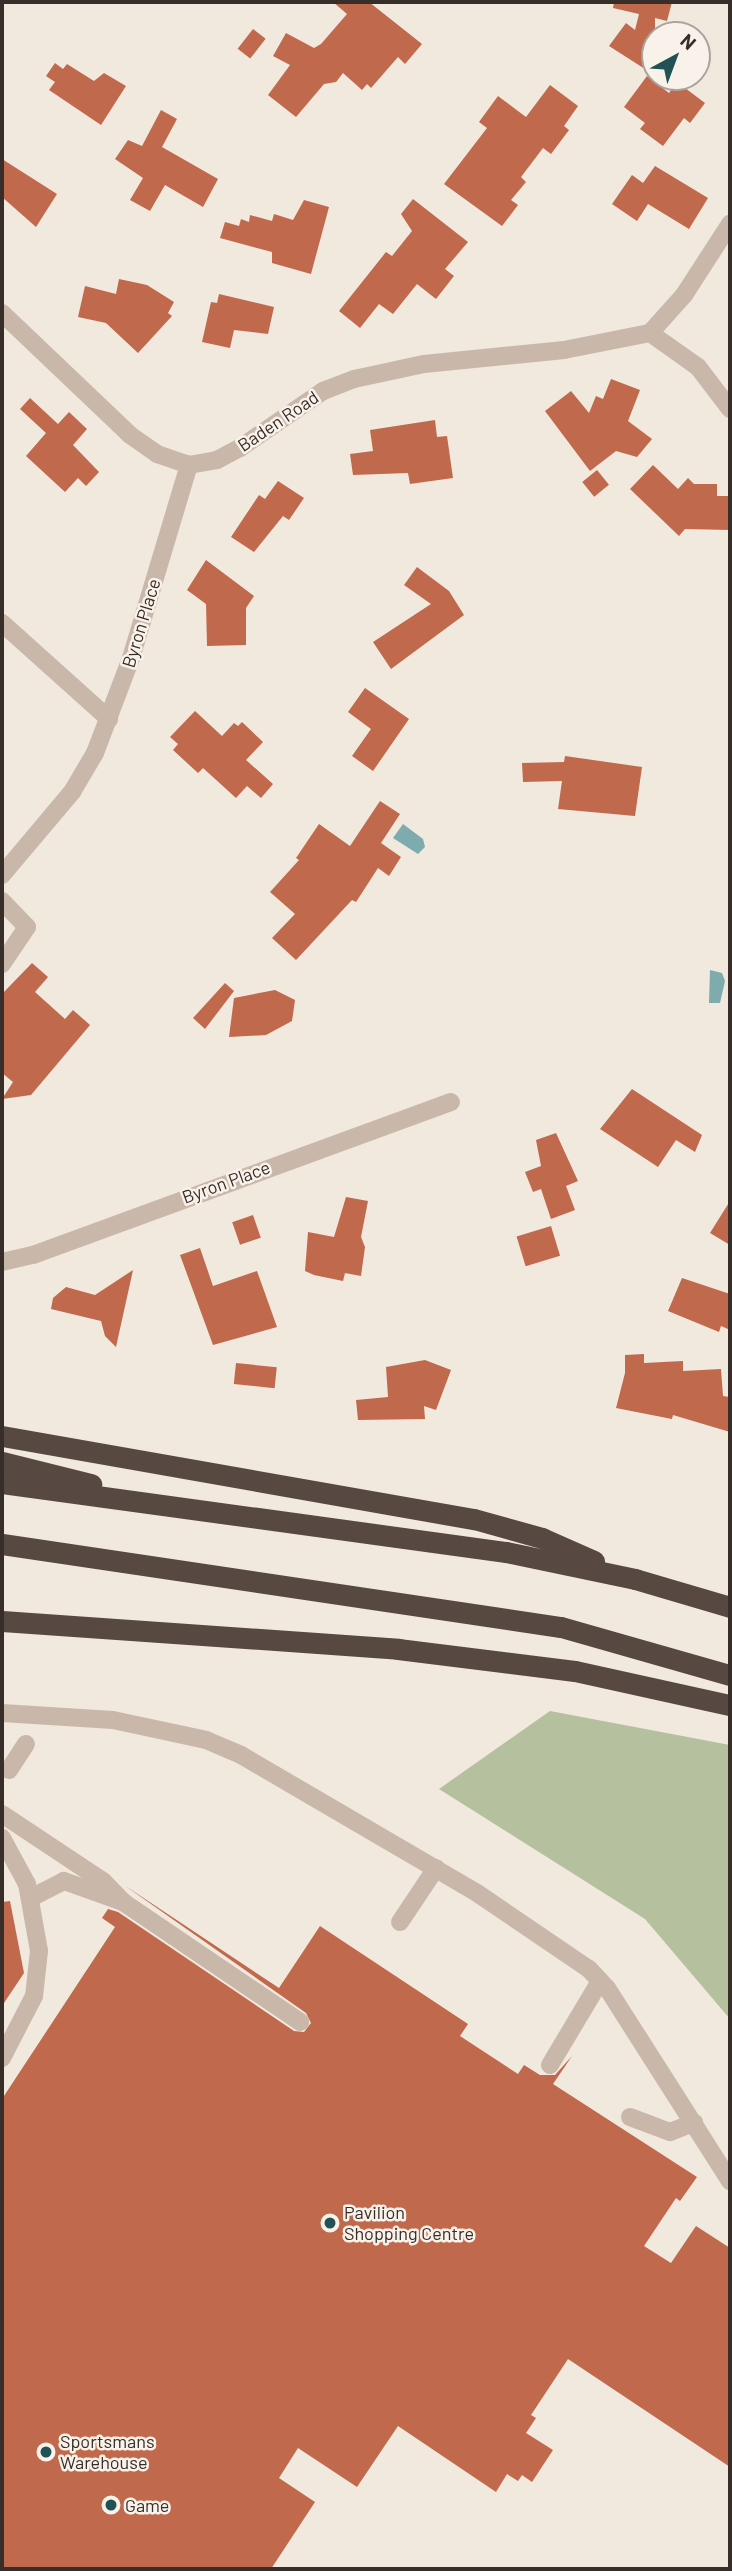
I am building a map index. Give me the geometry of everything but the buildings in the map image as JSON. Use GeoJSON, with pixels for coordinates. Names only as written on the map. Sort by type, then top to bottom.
{"type":"FeatureCollection","features":[{"type":"Feature","properties":{"kind":"highway"},"geometry":{"type":"LineString","coordinates":[[2,1436],[474,1519],[542,1538],[635,1578]]}},
{"type":"Feature","properties":{"kind":"highway"},"geometry":{"type":"LineString","coordinates":[[2,1462],[148,1500]]}},
{"type":"Feature","properties":{"kind":"highway"},"geometry":{"type":"LineString","coordinates":[[2,1483],[148,1500],[506,1552],[635,1578],[730,1607]]}},
{"type":"Feature","properties":{"kind":"highway"},"geometry":{"type":"LineString","coordinates":[[2,1544],[561,1627],[730,1675]]}},
{"type":"Feature","properties":{"kind":"highway"},"geometry":{"type":"LineString","coordinates":[[2,1621],[398,1648],[575,1671],[730,1705]]}},
{"type":"Feature","properties":{"kind":"street"},"geometry":{"type":"LineString","coordinates":[[730,224],[684,295],[650,333],[698,367],[730,408]]}},
{"type":"Feature","properties":{"kind":"street"},"geometry":{"type":"LineString","coordinates":[[2,313],[145,447],[189,465]]}},
{"type":"Feature","properties":{"kind":"street","name":"Baden Road"},"geometry":{"type":"LineString","coordinates":[[189,465],[217,460],[240,448],[323,391],[354,379],[424,364],[564,350],[650,333]]}},
{"type":"Feature","properties":{"kind":"street","name":"Byron Place"},"geometry":{"type":"LineString","coordinates":[[2,875],[72,792],[109,719],[189,465]]}},
{"type":"Feature","properties":{"kind":"street"},"geometry":{"type":"LineString","coordinates":[[2,623],[109,719]]}},
{"type":"Feature","properties":{"kind":"street"},"geometry":{"type":"LineString","coordinates":[[2,901],[27,927],[2,964]]}},
{"type":"Feature","properties":{"kind":"street","name":"Byron Place"},"geometry":{"type":"LineString","coordinates":[[2,1262],[33,1255],[451,1102]]}},
{"type":"Feature","properties":{"kind":"street"},"geometry":{"type":"LineString","coordinates":[[2,1713],[113,1720],[206,1740],[436,1868],[568,1954],[600,1981],[730,2182]]}},
{"type":"Feature","properties":{"kind":"street"},"geometry":{"type":"LineString","coordinates":[[9,1770],[26,1744]]}},
{"type":"Feature","properties":{"kind":"street"},"geometry":{"type":"LineString","coordinates":[[2,1814],[103,1881],[123,1902],[300,2022]]}},
{"type":"Feature","properties":{"kind":"street"},"geometry":{"type":"LineString","coordinates":[[2,1838],[21,1869],[37,1928],[37,1980],[29,2009],[2,2058]]}},
{"type":"Feature","properties":{"kind":"street"},"geometry":{"type":"LineString","coordinates":[[400,1922],[436,1868]]}},
{"type":"Feature","properties":{"kind":"street"},"geometry":{"type":"LineString","coordinates":[[31,1898],[64,1881],[123,1902]]}},
{"type":"Feature","properties":{"kind":"street"},"geometry":{"type":"LineString","coordinates":[[550,2065],[600,1981]]}},
{"type":"Feature","properties":{"kind":"street"},"geometry":{"type":"LineString","coordinates":[[630,2117],[670,2132],[694,2123]]}},
{"type":"Feature","properties":{"kind":"green space"},"geometry":{"type":"Polygon","coordinates":[[[550,1711],[730,1745],[730,2019],[645,1919],[439,1789],[550,1711]]]}},
{"type":"Feature","properties":{"kind":"water"},"geometry":{"type":"Polygon","coordinates":[[[403,824],[423,839],[425,847],[418,854],[393,838],[403,824]]]}},
{"type":"Feature","properties":{"kind":"water"},"geometry":{"type":"Polygon","coordinates":[[[710,970],[722,973],[725,981],[720,1003],[709,1003],[710,970]]]}},
{"type":"Feature","properties":{"kind":"place","name":"Pavilion Shopping Centre"},"geometry":{"type":"Point","coordinates":[330,2223]}},
{"type":"Feature","properties":{"kind":"place","name":"Sportsmans Warehouse"},"geometry":{"type":"Point","coordinates":[46,2452]}},
{"type":"Feature","properties":{"kind":"place","name":"Game"},"geometry":{"type":"Point","coordinates":[111,2505]}}]}
